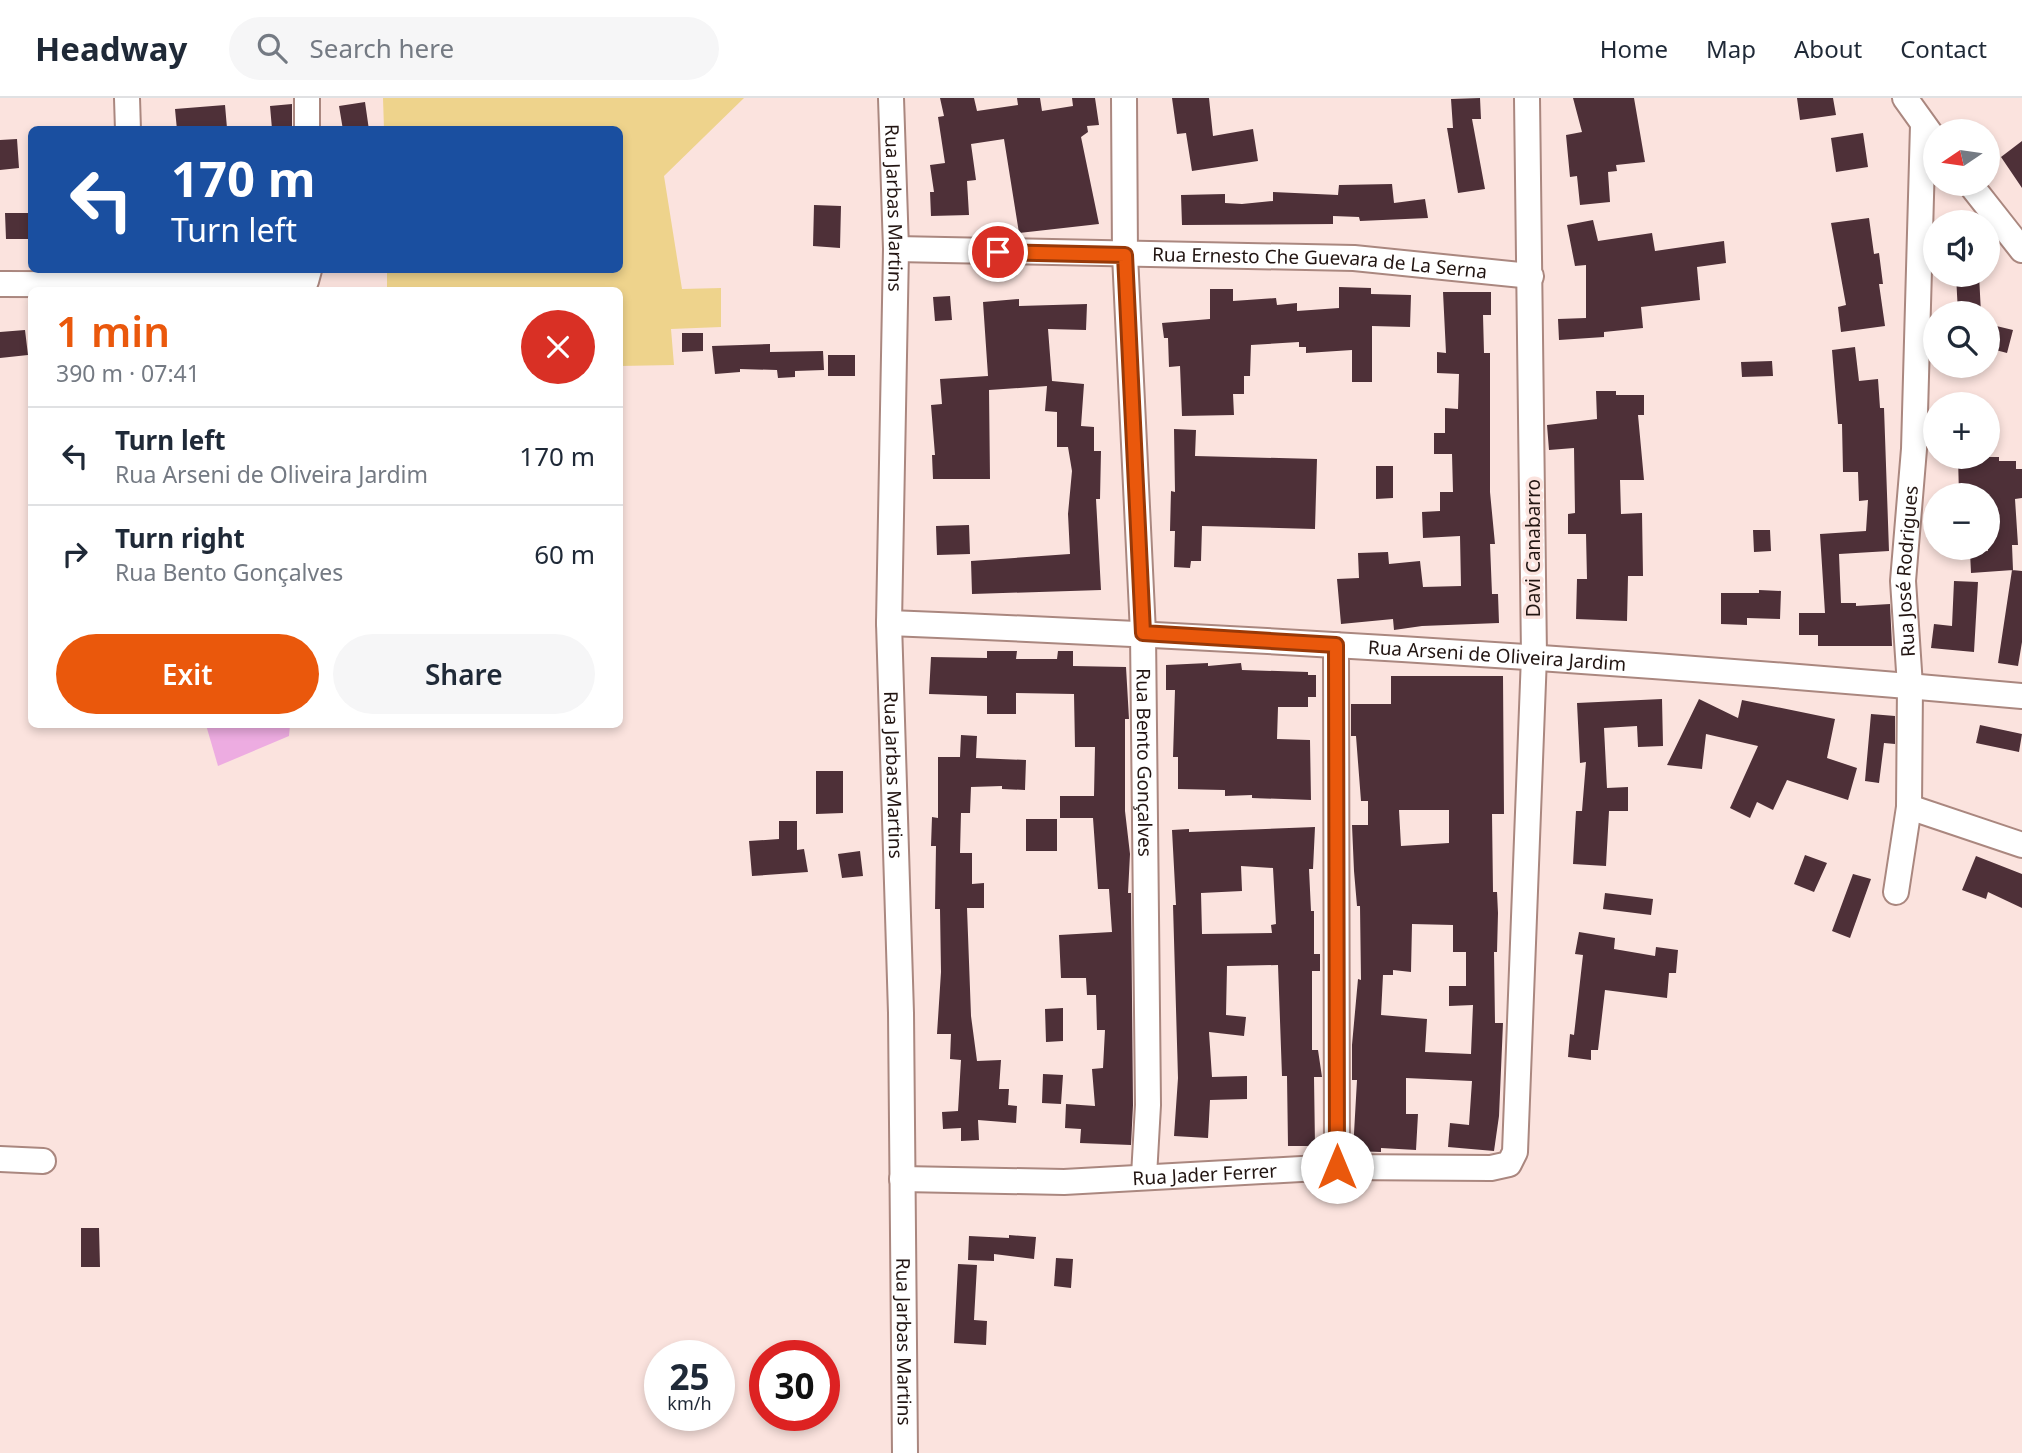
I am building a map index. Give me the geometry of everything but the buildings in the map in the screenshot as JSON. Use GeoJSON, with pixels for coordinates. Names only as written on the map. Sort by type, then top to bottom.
{"type":"FeatureCollection","features":[{"type":"Feature","properties":{"kind":"street"},"geometry":{"type":"LineString","coordinates":[[127,98],[128,126]]}},
{"type":"Feature","properties":{"kind":"street"},"geometry":{"type":"LineString","coordinates":[[306,98],[307,126]]}},
{"type":"Feature","properties":{"kind":"street","name":"Rua Jarbas Martins"},"geometry":{"type":"LineString","coordinates":[[891,98],[896,249],[889,623],[901,1013],[905,1453]]}},
{"type":"Feature","properties":{"kind":"street","name":"Rua Bento Gonçalves"},"geometry":{"type":"LineString","coordinates":[[1124,98],[1125,255],[1143,633],[1148,1091],[1144,1176]]}},
{"type":"Feature","properties":{"kind":"street","name":"Davi Canabarro"},"geometry":{"type":"LineString","coordinates":[[1509,1164],[1515,1152],[1534,656],[1527,98]]}},
{"type":"Feature","properties":{"kind":"street"},"geometry":{"type":"LineString","coordinates":[[1905,98],[1923,124]]}},
{"type":"Feature","properties":{"kind":"street","name":"Rua José Rodrigues"},"geometry":{"type":"LineString","coordinates":[[1896,892],[1909,807],[1910,686],[1903,580],[1914,449],[1926,196]]}},
{"type":"Feature","properties":{"kind":"street"},"geometry":{"type":"LineString","coordinates":[[1979,196],[2022,250]]}},
{"type":"Feature","properties":{"kind":"street","name":"Rua Ernesto Che Guevara de La Serna"},"geometry":{"type":"LineString","coordinates":[[896,249],[1354,258],[1531,276]]}},
{"type":"Feature","properties":{"kind":"street"},"geometry":{"type":"LineString","coordinates":[[0,284],[131,278],[301,277]]}},
{"type":"Feature","properties":{"kind":"street","name":"Rua Arseni de Oliveira Jardim"},"geometry":{"type":"LineString","coordinates":[[889,623],[1143,633],[1534,656],[2022,696]]}},
{"type":"Feature","properties":{"kind":"street"},"geometry":{"type":"LineString","coordinates":[[1336,645],[1337,1167]]}},
{"type":"Feature","properties":{"kind":"street"},"geometry":{"type":"LineString","coordinates":[[1909,807],[2022,845]]}},
{"type":"Feature","properties":{"kind":"street"},"geometry":{"type":"LineString","coordinates":[[0,1159],[43,1161]]}},
{"type":"Feature","properties":{"kind":"street","name":"Rua Jader Ferrer"},"geometry":{"type":"LineString","coordinates":[[901,1179],[1064,1182],[1337,1167],[1491,1168],[1509,1164]]}},
{"type":"Feature","properties":{"kind":"shaded area"},"geometry":{"type":"Polygon","coordinates":[[[383,98],[744,98],[664,176],[682,289],[721,288],[721,327],[671,329],[674,365],[623,366],[623,287],[387,287],[387,273],[623,273],[623,126],[384,126],[383,98]]]}},
{"type":"Feature","properties":{"kind":"shaded area"},"geometry":{"type":"Polygon","coordinates":[[[207,728],[290,728],[289,736],[218,766],[207,728]]]}},
{"type":"Feature","properties":{"kind":"route"},"geometry":{"type":"LineString","coordinates":[[998,252],[1125,255],[1143,633],[1336,645],[1337,1167]]}}]}
